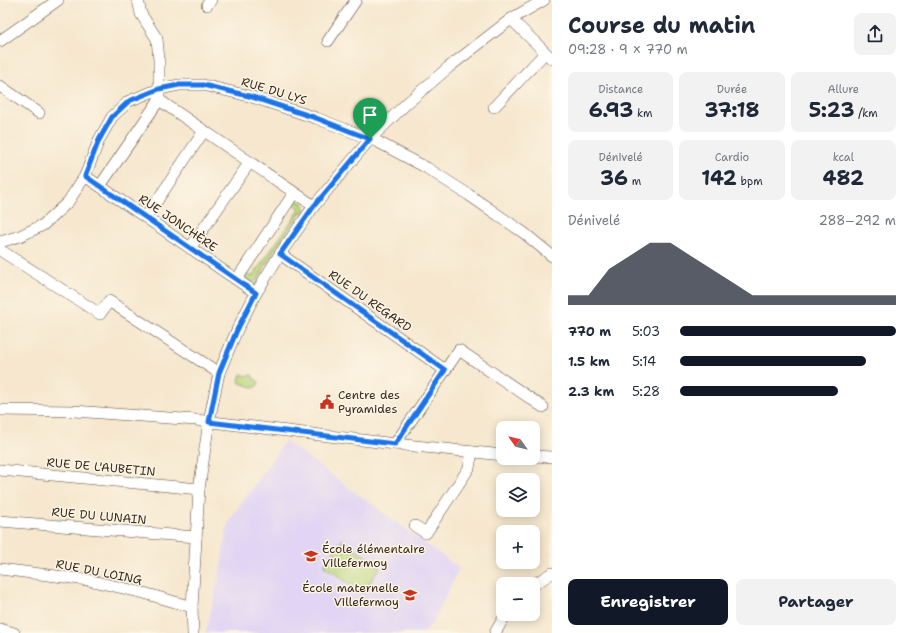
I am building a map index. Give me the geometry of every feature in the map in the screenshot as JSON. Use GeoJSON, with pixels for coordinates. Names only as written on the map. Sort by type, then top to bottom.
{"type":"FeatureCollection","features":[{"type":"Feature","properties":{"kind":"street"},"geometry":{"type":"LineString","coordinates":[[0,41],[58,0]]}},
{"type":"Feature","properties":{"kind":"street"},"geometry":{"type":"LineString","coordinates":[[100,186],[159,95],[159,60],[157,39],[141,14],[138,0]]}},
{"type":"Feature","properties":{"kind":"street"},"geometry":{"type":"LineString","coordinates":[[328,41],[356,0]]}},
{"type":"Feature","properties":{"kind":"street"},"geometry":{"type":"LineString","coordinates":[[193,633],[192,607],[199,489],[209,422],[219,373],[237,330],[256,293],[280,254],[314,206],[370,139],[406,104],[449,67],[511,19],[544,0]]}},
{"type":"Feature","properties":{"kind":"street"},"geometry":{"type":"LineString","coordinates":[[494,107],[549,56],[511,19]]}},
{"type":"Feature","properties":{"kind":"street","name":"RUE DU LYS"},"geometry":{"type":"LineString","coordinates":[[0,242],[20,236],[43,225],[68,202],[85,176],[99,140],[112,117],[129,101],[159,95],[179,85],[203,85],[241,94],[316,118],[376,141],[427,168],[469,195],[518,229],[552,256]]}},
{"type":"Feature","properties":{"kind":"street"},"geometry":{"type":"LineString","coordinates":[[0,86],[39,113]]}},
{"type":"Feature","properties":{"kind":"street"},"geometry":{"type":"LineString","coordinates":[[159,95],[204,131],[314,206]]}},
{"type":"Feature","properties":{"kind":"street"},"geometry":{"type":"LineString","coordinates":[[146,217],[204,131]]}},
{"type":"Feature","properties":{"kind":"street"},"geometry":{"type":"LineString","coordinates":[[190,248],[250,162]]}},
{"type":"Feature","properties":{"kind":"street","name":"RUE JONCHÈRE"},"geometry":{"type":"LineString","coordinates":[[85,176],[256,293]]}},
{"type":"Feature","properties":{"kind":"street"},"geometry":{"type":"LineString","coordinates":[[237,279],[294,193]]}},
{"type":"Feature","properties":{"kind":"street"},"geometry":{"type":"LineString","coordinates":[[0,250],[100,314],[109,301],[219,373]]}},
{"type":"Feature","properties":{"kind":"street","name":"RUE DU REGARD"},"geometry":{"type":"LineString","coordinates":[[280,254],[445,370]]}},
{"type":"Feature","properties":{"kind":"street"},"geometry":{"type":"LineString","coordinates":[[395,444],[458,350],[543,407]]}},
{"type":"Feature","properties":{"kind":"street"},"geometry":{"type":"LineString","coordinates":[[0,410],[74,411],[209,422],[496,454]]}},
{"type":"Feature","properties":{"kind":"street"},"geometry":{"type":"LineString","coordinates":[[415,526],[426,533],[468,468],[472,452]]}},
{"type":"Feature","properties":{"kind":"street"},"geometry":{"type":"LineString","coordinates":[[540,456],[552,457]]}},
{"type":"Feature","properties":{"kind":"street","name":"RUE DE L'AUBETIN"},"geometry":{"type":"LineString","coordinates":[[0,470],[199,489]]}},
{"type":"Feature","properties":{"kind":"street","name":"RUE DU LUNAIN"},"geometry":{"type":"LineString","coordinates":[[0,520],[196,537]]}},
{"type":"Feature","properties":{"kind":"street","name":"RUE DU LOING"},"geometry":{"type":"LineString","coordinates":[[0,569],[88,580],[144,593],[192,607]]}},
{"type":"Feature","properties":{"kind":"street"},"geometry":{"type":"LineString","coordinates":[[540,581],[552,573]]}},
{"type":"Feature","properties":{"kind":"street"},"geometry":{"type":"LineString","coordinates":[[495,633],[502,621]]}},
{"type":"Feature","properties":{"kind":"street"},"geometry":{"type":"LineString","coordinates":[[0,629],[14,633]]}},
{"type":"Feature","properties":{"kind":"shaded area","name":"École élémentaire Villefermoy"},"geometry":{"type":"Polygon","coordinates":[[[285,441],[459,568],[433,622],[424,633],[206,633],[219,576],[228,523],[285,441]]]}},
{"type":"Feature","properties":{"kind":"green space"},"geometry":{"type":"Polygon","coordinates":[[[294,199],[303,203],[305,208],[303,213],[301,212],[272,254],[257,281],[250,282],[245,279],[245,273],[252,277],[300,209],[293,204],[294,199]]]}},
{"type":"Feature","properties":{"kind":"green space"},"geometry":{"type":"Polygon","coordinates":[[[241,374],[253,376],[254,379],[259,382],[257,386],[255,388],[240,383],[239,380],[241,374]]]}},
{"type":"Feature","properties":{"kind":"green space"},"geometry":{"type":"Polygon","coordinates":[[[342,540],[380,567],[363,593],[324,566],[342,540]]]}},
{"type":"Feature","properties":{"kind":"place","name":"Centre des Pyramides"},"geometry":{"type":"Point","coordinates":[327,402]}},
{"type":"Feature","properties":{"kind":"place","name":"École élémentaire Villefermoy"},"geometry":{"type":"Point","coordinates":[311,556]}},
{"type":"Feature","properties":{"kind":"place","name":"École maternelle Villefermoy"},"geometry":{"type":"Point","coordinates":[410,595]}},
{"type":"Feature","properties":{"kind":"route"},"geometry":{"type":"LineString","coordinates":[[179,85],[203,85],[249,96],[316,118],[370,139],[314,206],[280,254],[445,370],[395,444],[209,422],[219,373],[237,330],[256,293],[85,176],[99,140],[112,117],[129,101],[159,89],[179,85]]}}]}
